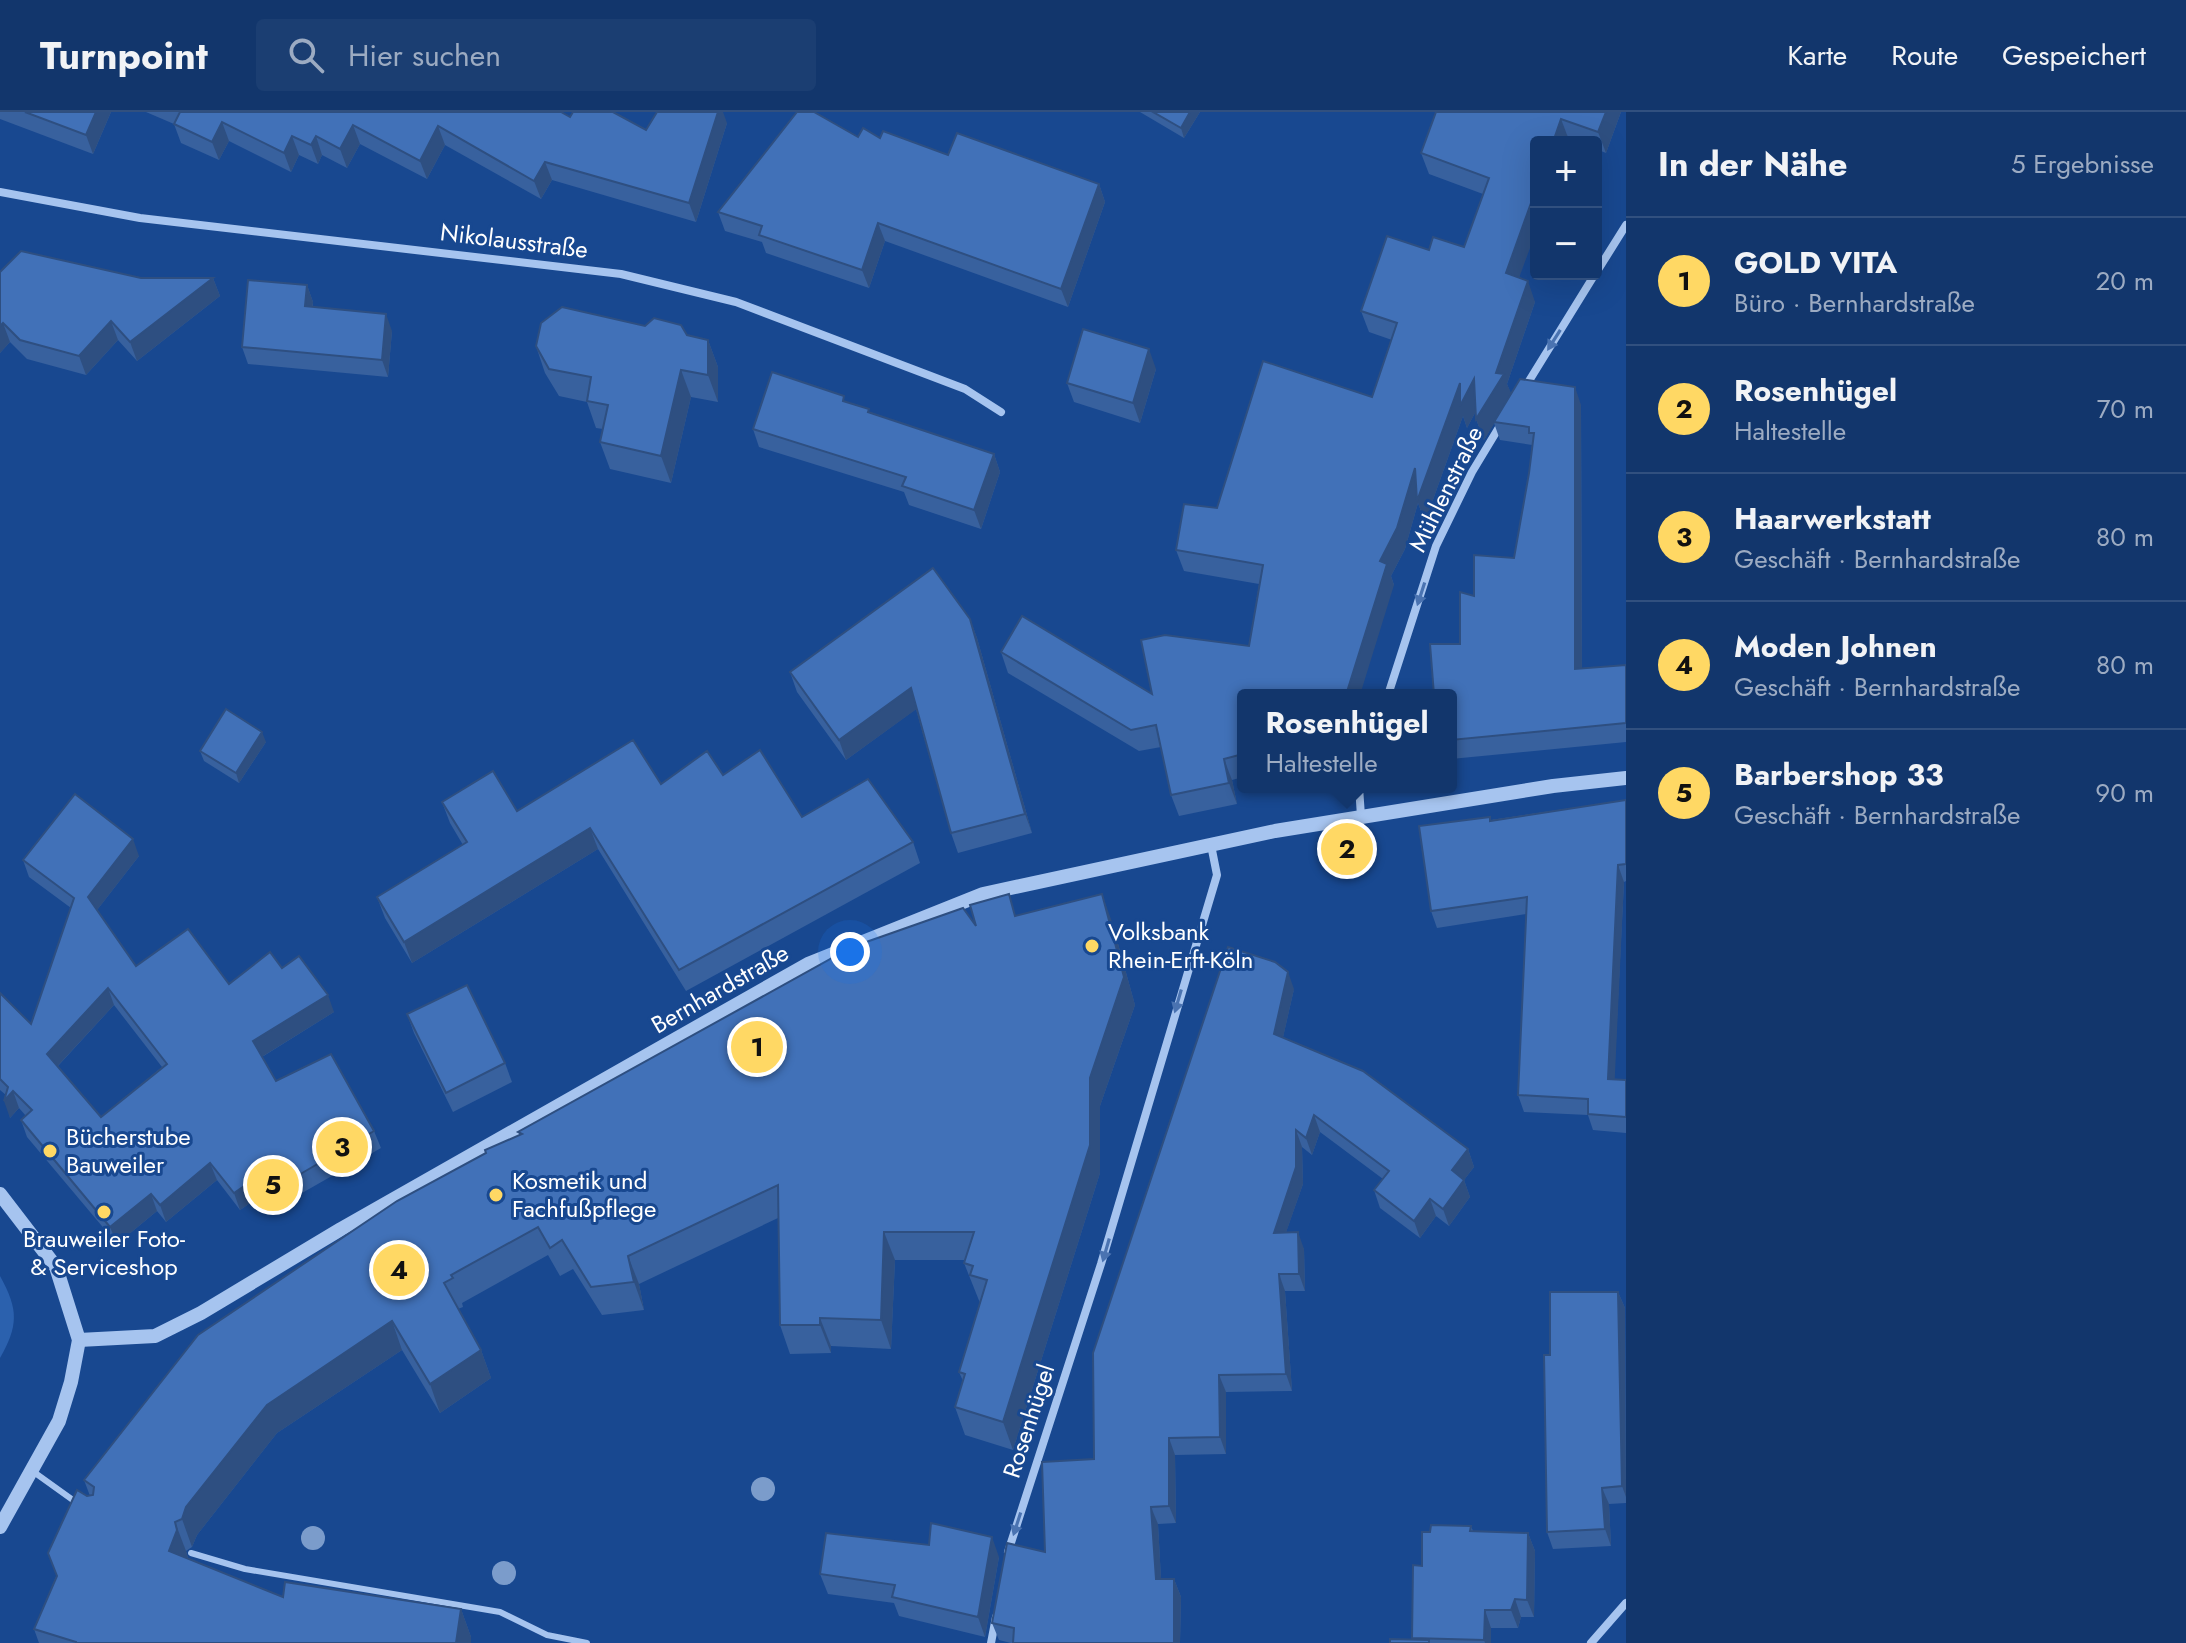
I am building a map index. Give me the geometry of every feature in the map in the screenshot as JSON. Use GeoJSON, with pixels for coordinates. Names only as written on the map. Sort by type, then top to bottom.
{"type":"FeatureCollection","features":[{"type":"Feature","properties":{"kind":"street","name":"Nikolausstraße"},"geometry":{"type":"LineString","coordinates":[[0,192],[140,218],[621,274],[736,302],[965,389],[1001,412]]}},
{"type":"Feature","properties":{"kind":"street"},"geometry":{"type":"LineString","coordinates":[[1602,265],[1626,227]]}},
{"type":"Feature","properties":{"kind":"street"},"geometry":{"type":"LineString","coordinates":[[1521,393],[1592,280]]}},
{"type":"Feature","properties":{"kind":"street","name":"Mühlenstraße"},"geometry":{"type":"LineString","coordinates":[[1390,689],[1436,546],[1472,472],[1505,419]]}},
{"type":"Feature","properties":{"kind":"street","name":"Bernhardstraße"},"geometry":{"type":"LineString","coordinates":[[79,1340],[155,1336],[201,1313],[341,1229],[808,964],[983,894],[1361,816],[1553,786],[1626,778]]}},
{"type":"Feature","properties":{"kind":"street"},"geometry":{"type":"LineString","coordinates":[[1359,793],[1361,816]]}},
{"type":"Feature","properties":{"kind":"street","name":"Rosenhügel"},"geometry":{"type":"LineString","coordinates":[[1005,1568],[1101,1264],[1217,875],[1211,845]]}},
{"type":"Feature","properties":{"kind":"street"},"geometry":{"type":"LineString","coordinates":[[0,1194],[56,1267],[79,1340],[59,1421],[0,1527]]}},
{"type":"Feature","properties":{"kind":"street"},"geometry":{"type":"LineString","coordinates":[[1591,1643],[1626,1603]]}},
{"type":"Feature","properties":{"kind":"street"},"geometry":{"type":"LineString","coordinates":[[991,1643],[996,1613]]}},
{"type":"Feature","properties":{"kind":"lane"},"geometry":{"type":"LineString","coordinates":[[31,1470],[88,1511]]}},
{"type":"Feature","properties":{"kind":"lane"},"geometry":{"type":"LineString","coordinates":[[191,1553],[245,1569],[500,1612],[547,1635],[587,1643]]}},
{"type":"Feature","properties":{"kind":"shaded area"},"geometry":{"type":"Polygon","coordinates":[[[0,1276],[11,1299],[14,1318],[0,1358],[0,1276]]]}},
{"type":"Feature","properties":{"kind":"building"},"geometry":{"type":"Polygon","coordinates":[[[25,112],[96,112],[86,135],[25,112]]]}},
{"type":"Feature","properties":{"kind":"building"},"geometry":{"type":"Polygon","coordinates":[[[180,112],[561,112],[570,117],[573,112],[613,112],[646,130],[657,112],[718,112],[689,203],[545,162],[534,181],[438,126],[420,161],[353,125],[340,149],[316,136],[311,145],[292,136],[284,153],[222,122],[212,142],[174,124],[180,112]]]}},
{"type":"Feature","properties":{"kind":"building"},"geometry":{"type":"Polygon","coordinates":[[[797,112],[814,112],[858,137],[863,128],[880,138],[883,131],[948,155],[957,133],[1099,184],[1061,289],[878,223],[862,270],[759,235],[762,226],[718,212],[797,112]]]}},
{"type":"Feature","properties":{"kind":"building"},"geometry":{"type":"Polygon","coordinates":[[[1153,112],[1190,112],[1181,128],[1153,112]]]}},
{"type":"Feature","properties":{"kind":"building"},"geometry":{"type":"Polygon","coordinates":[[[1436,112],[1606,112],[1598,132],[1561,119],[1555,136],[1530,136],[1530,206],[1506,273],[1528,281],[1496,373],[1504,374],[1476,419],[1474,379],[1460,406],[1460,383],[1417,501],[1415,468],[1397,528],[1380,561],[1387,564],[1348,689],[1237,689],[1237,756],[1224,759],[1229,783],[1171,795],[1156,725],[1131,730],[1001,652],[1022,616],[1152,694],[1141,640],[1165,635],[1249,646],[1263,565],[1176,550],[1184,504],[1217,508],[1263,361],[1372,397],[1397,323],[1361,311],[1387,236],[1429,250],[1433,237],[1464,247],[1489,178],[1421,153],[1436,112]]]}},
{"type":"Feature","properties":{"kind":"building"},"geometry":{"type":"Polygon","coordinates":[[[21,251],[141,278],[213,278],[130,342],[111,321],[79,356],[20,340],[3,323],[0,326],[0,272],[21,251]]]}},
{"type":"Feature","properties":{"kind":"building"},"geometry":{"type":"Polygon","coordinates":[[[248,280],[307,285],[305,306],[386,314],[382,360],[242,347],[248,280]]]}},
{"type":"Feature","properties":{"kind":"building"},"geometry":{"type":"Polygon","coordinates":[[[562,307],[645,326],[654,318],[681,325],[687,335],[708,340],[708,375],[681,370],[661,456],[600,442],[608,405],[587,401],[591,377],[549,369],[536,346],[541,323],[562,307]]]}},
{"type":"Feature","properties":{"kind":"building"},"geometry":{"type":"Polygon","coordinates":[[[1083,329],[1149,349],[1133,403],[1067,383],[1083,329]]]}},
{"type":"Feature","properties":{"kind":"building"},"geometry":{"type":"Polygon","coordinates":[[[772,372],[844,396],[843,401],[869,409],[868,412],[994,454],[974,510],[902,486],[906,477],[753,429],[772,372]]]}},
{"type":"Feature","properties":{"kind":"building"},"geometry":{"type":"Polygon","coordinates":[[[1520,379],[1575,387],[1575,669],[1626,665],[1626,723],[1457,739],[1457,689],[1434,689],[1430,644],[1460,644],[1460,592],[1474,596],[1474,555],[1514,558],[1534,433],[1529,433],[1529,427],[1494,422],[1520,379]]]}},
{"type":"Feature","properties":{"kind":"building"},"geometry":{"type":"Polygon","coordinates":[[[933,568],[970,619],[1025,814],[951,833],[911,688],[839,740],[790,672],[933,568]]]}},
{"type":"Feature","properties":{"kind":"building"},"geometry":{"type":"Polygon","coordinates":[[[226,709],[262,732],[236,773],[200,751],[226,709]]]}},
{"type":"Feature","properties":{"kind":"building"},"geometry":{"type":"Polygon","coordinates":[[[633,740],[661,784],[707,751],[723,775],[760,750],[802,817],[868,779],[913,842],[679,970],[590,828],[404,942],[377,897],[467,842],[442,802],[493,771],[517,811],[633,740]]]}},
{"type":"Feature","properties":{"kind":"building"},"geometry":{"type":"Polygon","coordinates":[[[75,794],[133,839],[88,897],[136,966],[188,929],[229,984],[270,952],[282,968],[299,956],[328,995],[253,1041],[276,1081],[331,1054],[374,1131],[261,1197],[250,1182],[234,1193],[210,1163],[160,1205],[151,1194],[110,1227],[21,1120],[32,1110],[13,1091],[4,1101],[8,1087],[0,1079],[0,993],[31,1024],[74,898],[23,860],[75,794]],[[108,988],[47,1054],[101,1117],[167,1064],[108,988]]]}},
{"type":"Feature","properties":{"kind":"building"},"geometry":{"type":"Polygon","coordinates":[[[1626,800],[1626,864],[1618,865],[1608,1079],[1626,1080],[1626,1117],[1588,1114],[1588,1099],[1518,1095],[1527,897],[1431,911],[1419,826],[1490,817],[1490,821],[1626,800]]]}},
{"type":"Feature","properties":{"kind":"building"},"geometry":{"type":"Polygon","coordinates":[[[1009,894],[1015,916],[1102,894],[1124,977],[1090,1078],[1090,1145],[1003,1422],[955,1407],[965,1374],[959,1372],[987,1280],[970,1275],[973,1266],[964,1263],[974,1232],[884,1232],[881,1320],[820,1318],[820,1325],[780,1325],[778,1185],[628,1256],[634,1282],[591,1287],[562,1240],[550,1248],[538,1227],[451,1275],[453,1278],[444,1283],[481,1350],[430,1384],[392,1321],[267,1405],[186,1507],[182,1519],[175,1522],[177,1530],[169,1551],[283,1597],[285,1582],[461,1609],[456,1643],[76,1643],[34,1629],[57,1576],[48,1553],[77,1490],[87,1496],[93,1495],[94,1487],[84,1480],[198,1335],[397,1201],[486,1153],[485,1150],[522,1134],[518,1132],[852,947],[963,908],[976,926],[970,905],[1009,894]]]}},
{"type":"Feature","properties":{"kind":"building"},"geometry":{"type":"Polygon","coordinates":[[[1228,947],[1275,962],[1288,972],[1274,1034],[1363,1071],[1468,1149],[1452,1170],[1464,1180],[1443,1209],[1430,1199],[1414,1221],[1374,1190],[1389,1171],[1314,1115],[1306,1138],[1296,1130],[1296,1167],[1274,1233],[1298,1232],[1299,1274],[1279,1274],[1286,1374],[1219,1375],[1220,1437],[1169,1438],[1169,1506],[1151,1507],[1156,1579],[1174,1579],[1174,1643],[1013,1643],[1014,1628],[992,1623],[1007,1543],[1045,1552],[1042,1462],[1094,1459],[1093,1353],[1228,947]]]}},
{"type":"Feature","properties":{"kind":"building"},"geometry":{"type":"Polygon","coordinates":[[[467,985],[505,1063],[446,1093],[407,1014],[467,985]]]}},
{"type":"Feature","properties":{"kind":"building"},"geometry":{"type":"Polygon","coordinates":[[[1550,1292],[1618,1292],[1622,1486],[1602,1488],[1605,1529],[1547,1532],[1544,1355],[1550,1355],[1550,1292]]]}},
{"type":"Feature","properties":{"kind":"building"},"geometry":{"type":"Polygon","coordinates":[[[931,1523],[992,1537],[978,1617],[892,1597],[895,1585],[820,1574],[826,1533],[929,1545],[931,1523]]]}},
{"type":"Feature","properties":{"kind":"building"},"geometry":{"type":"Polygon","coordinates":[[[1431,1525],[1471,1526],[1470,1531],[1528,1533],[1527,1600],[1515,1599],[1511,1610],[1485,1610],[1484,1640],[1412,1638],[1413,1565],[1422,1566],[1422,1532],[1430,1532],[1431,1525]]]}},
{"type":"Feature","properties":{"kind":"building"},"geometry":{"type":"Polygon","coordinates":[[[1390,1639],[1429,1640],[1429,1643],[1390,1643],[1390,1639]]]}},
{"type":"Feature","properties":{"kind":"place","name":"Rosenhügel"},"geometry":{"type":"Point","coordinates":[1347,849]}},
{"type":"Feature","properties":{"kind":"place","name":"Volksbank Rhein-Erft-Köln"},"geometry":{"type":"Point","coordinates":[1092,946]}},
{"type":"Feature","properties":{"kind":"place","name":"GOLD VITA"},"geometry":{"type":"Point","coordinates":[757,1047]}},
{"type":"Feature","properties":{"kind":"place","name":"Haarwerkstatt"},"geometry":{"type":"Point","coordinates":[342,1147]}},
{"type":"Feature","properties":{"kind":"place","name":"Bücherstube Bauweiler"},"geometry":{"type":"Point","coordinates":[50,1151]}},
{"type":"Feature","properties":{"kind":"place","name":"Barbershop 33"},"geometry":{"type":"Point","coordinates":[273,1185]}},
{"type":"Feature","properties":{"kind":"place","name":"Kosmetik und Fachfußpflege"},"geometry":{"type":"Point","coordinates":[496,1195]}},
{"type":"Feature","properties":{"kind":"place","name":"Brauweiler Foto- & Serviceshop"},"geometry":{"type":"Point","coordinates":[104,1212]}},
{"type":"Feature","properties":{"kind":"place","name":"Moden Johnen"},"geometry":{"type":"Point","coordinates":[399,1270]}}]}
